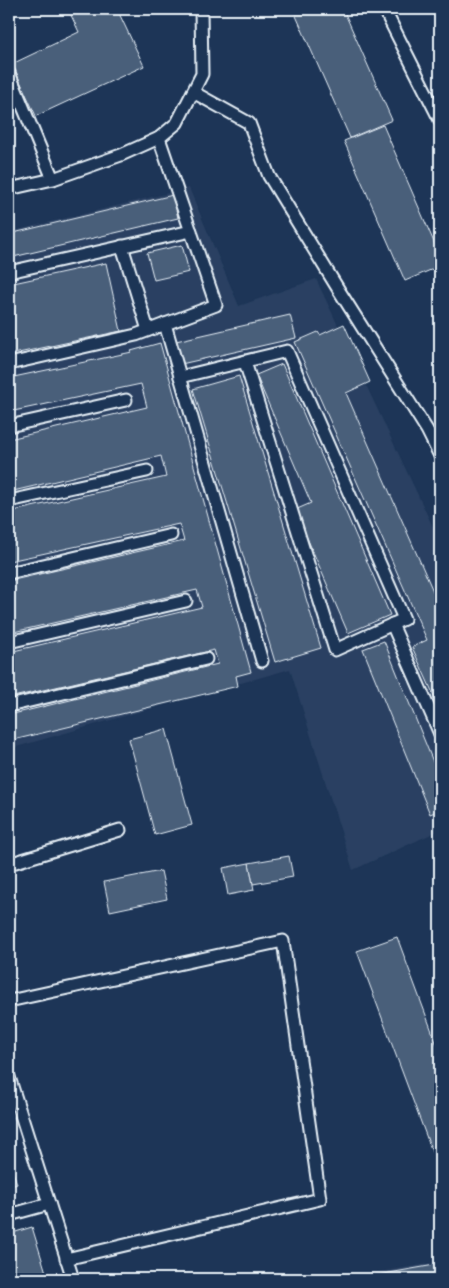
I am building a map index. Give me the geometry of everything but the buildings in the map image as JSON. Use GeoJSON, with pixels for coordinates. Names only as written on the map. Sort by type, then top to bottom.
{"type":"FeatureCollection","features":[{"type":"Feature","properties":{"kind":"lane"},"geometry":{"type":"LineString","coordinates":[[9,189],[53,179],[121,155],[159,138],[177,123],[202,74],[201,9]]}},
{"type":"Feature","properties":{"kind":"lane"},"geometry":{"type":"LineString","coordinates":[[384,9],[440,120]]}},
{"type":"Feature","properties":{"kind":"lane"},"geometry":{"type":"LineString","coordinates":[[9,73],[53,179]]}},
{"type":"Feature","properties":{"kind":"lane"},"geometry":{"type":"LineString","coordinates":[[193,92],[249,123],[269,176],[427,430],[440,456]]}},
{"type":"Feature","properties":{"kind":"lane"},"geometry":{"type":"LineString","coordinates":[[9,364],[136,335],[216,305],[159,138]]}},
{"type":"Feature","properties":{"kind":"lane"},"geometry":{"type":"LineString","coordinates":[[9,272],[191,231]]}},
{"type":"Feature","properties":{"kind":"lane"},"geometry":{"type":"LineString","coordinates":[[122,246],[148,330]]}},
{"type":"Feature","properties":{"kind":"lane"},"geometry":{"type":"LineString","coordinates":[[165,324],[262,661]]}},
{"type":"Feature","properties":{"kind":"lane"},"geometry":{"type":"LineString","coordinates":[[180,377],[287,351],[404,619],[335,650],[245,362]]}},
{"type":"Feature","properties":{"kind":"lane"},"geometry":{"type":"LineString","coordinates":[[9,426],[126,400]]}},
{"type":"Feature","properties":{"kind":"lane"},"geometry":{"type":"LineString","coordinates":[[9,501],[147,471]]}},
{"type":"Feature","properties":{"kind":"lane"},"geometry":{"type":"LineString","coordinates":[[9,573],[171,535]]}},
{"type":"Feature","properties":{"kind":"lane"},"geometry":{"type":"LineString","coordinates":[[9,642],[186,601]]}},
{"type":"Feature","properties":{"kind":"lane"},"geometry":{"type":"LineString","coordinates":[[392,624],[440,734]]}},
{"type":"Feature","properties":{"kind":"lane"},"geometry":{"type":"LineString","coordinates":[[9,706],[206,659]]}},
{"type":"Feature","properties":{"kind":"lane"},"geometry":{"type":"LineString","coordinates":[[9,864],[120,830]]}},
{"type":"Feature","properties":{"kind":"lane"},"geometry":{"type":"LineString","coordinates":[[9,1001],[284,941],[320,1199],[66,1259]]}},
{"type":"Feature","properties":{"kind":"lane"},"geometry":{"type":"LineString","coordinates":[[9,1077],[73,1279]]}},
{"type":"Feature","properties":{"kind":"lane"},"geometry":{"type":"LineString","coordinates":[[9,1215],[49,1204]]}},
{"type":"Feature","properties":{"kind":"shaded area"},"geometry":{"type":"Polygon","coordinates":[[[189,188],[239,306],[316,279],[440,542],[440,830],[353,870],[290,669],[9,749],[9,232],[189,188]]]}},
{"type":"Feature","properties":{"kind":"shaded area"},"geometry":{"type":"Polygon","coordinates":[[[440,1262],[440,1279],[335,1279],[440,1262]]]}}]}
